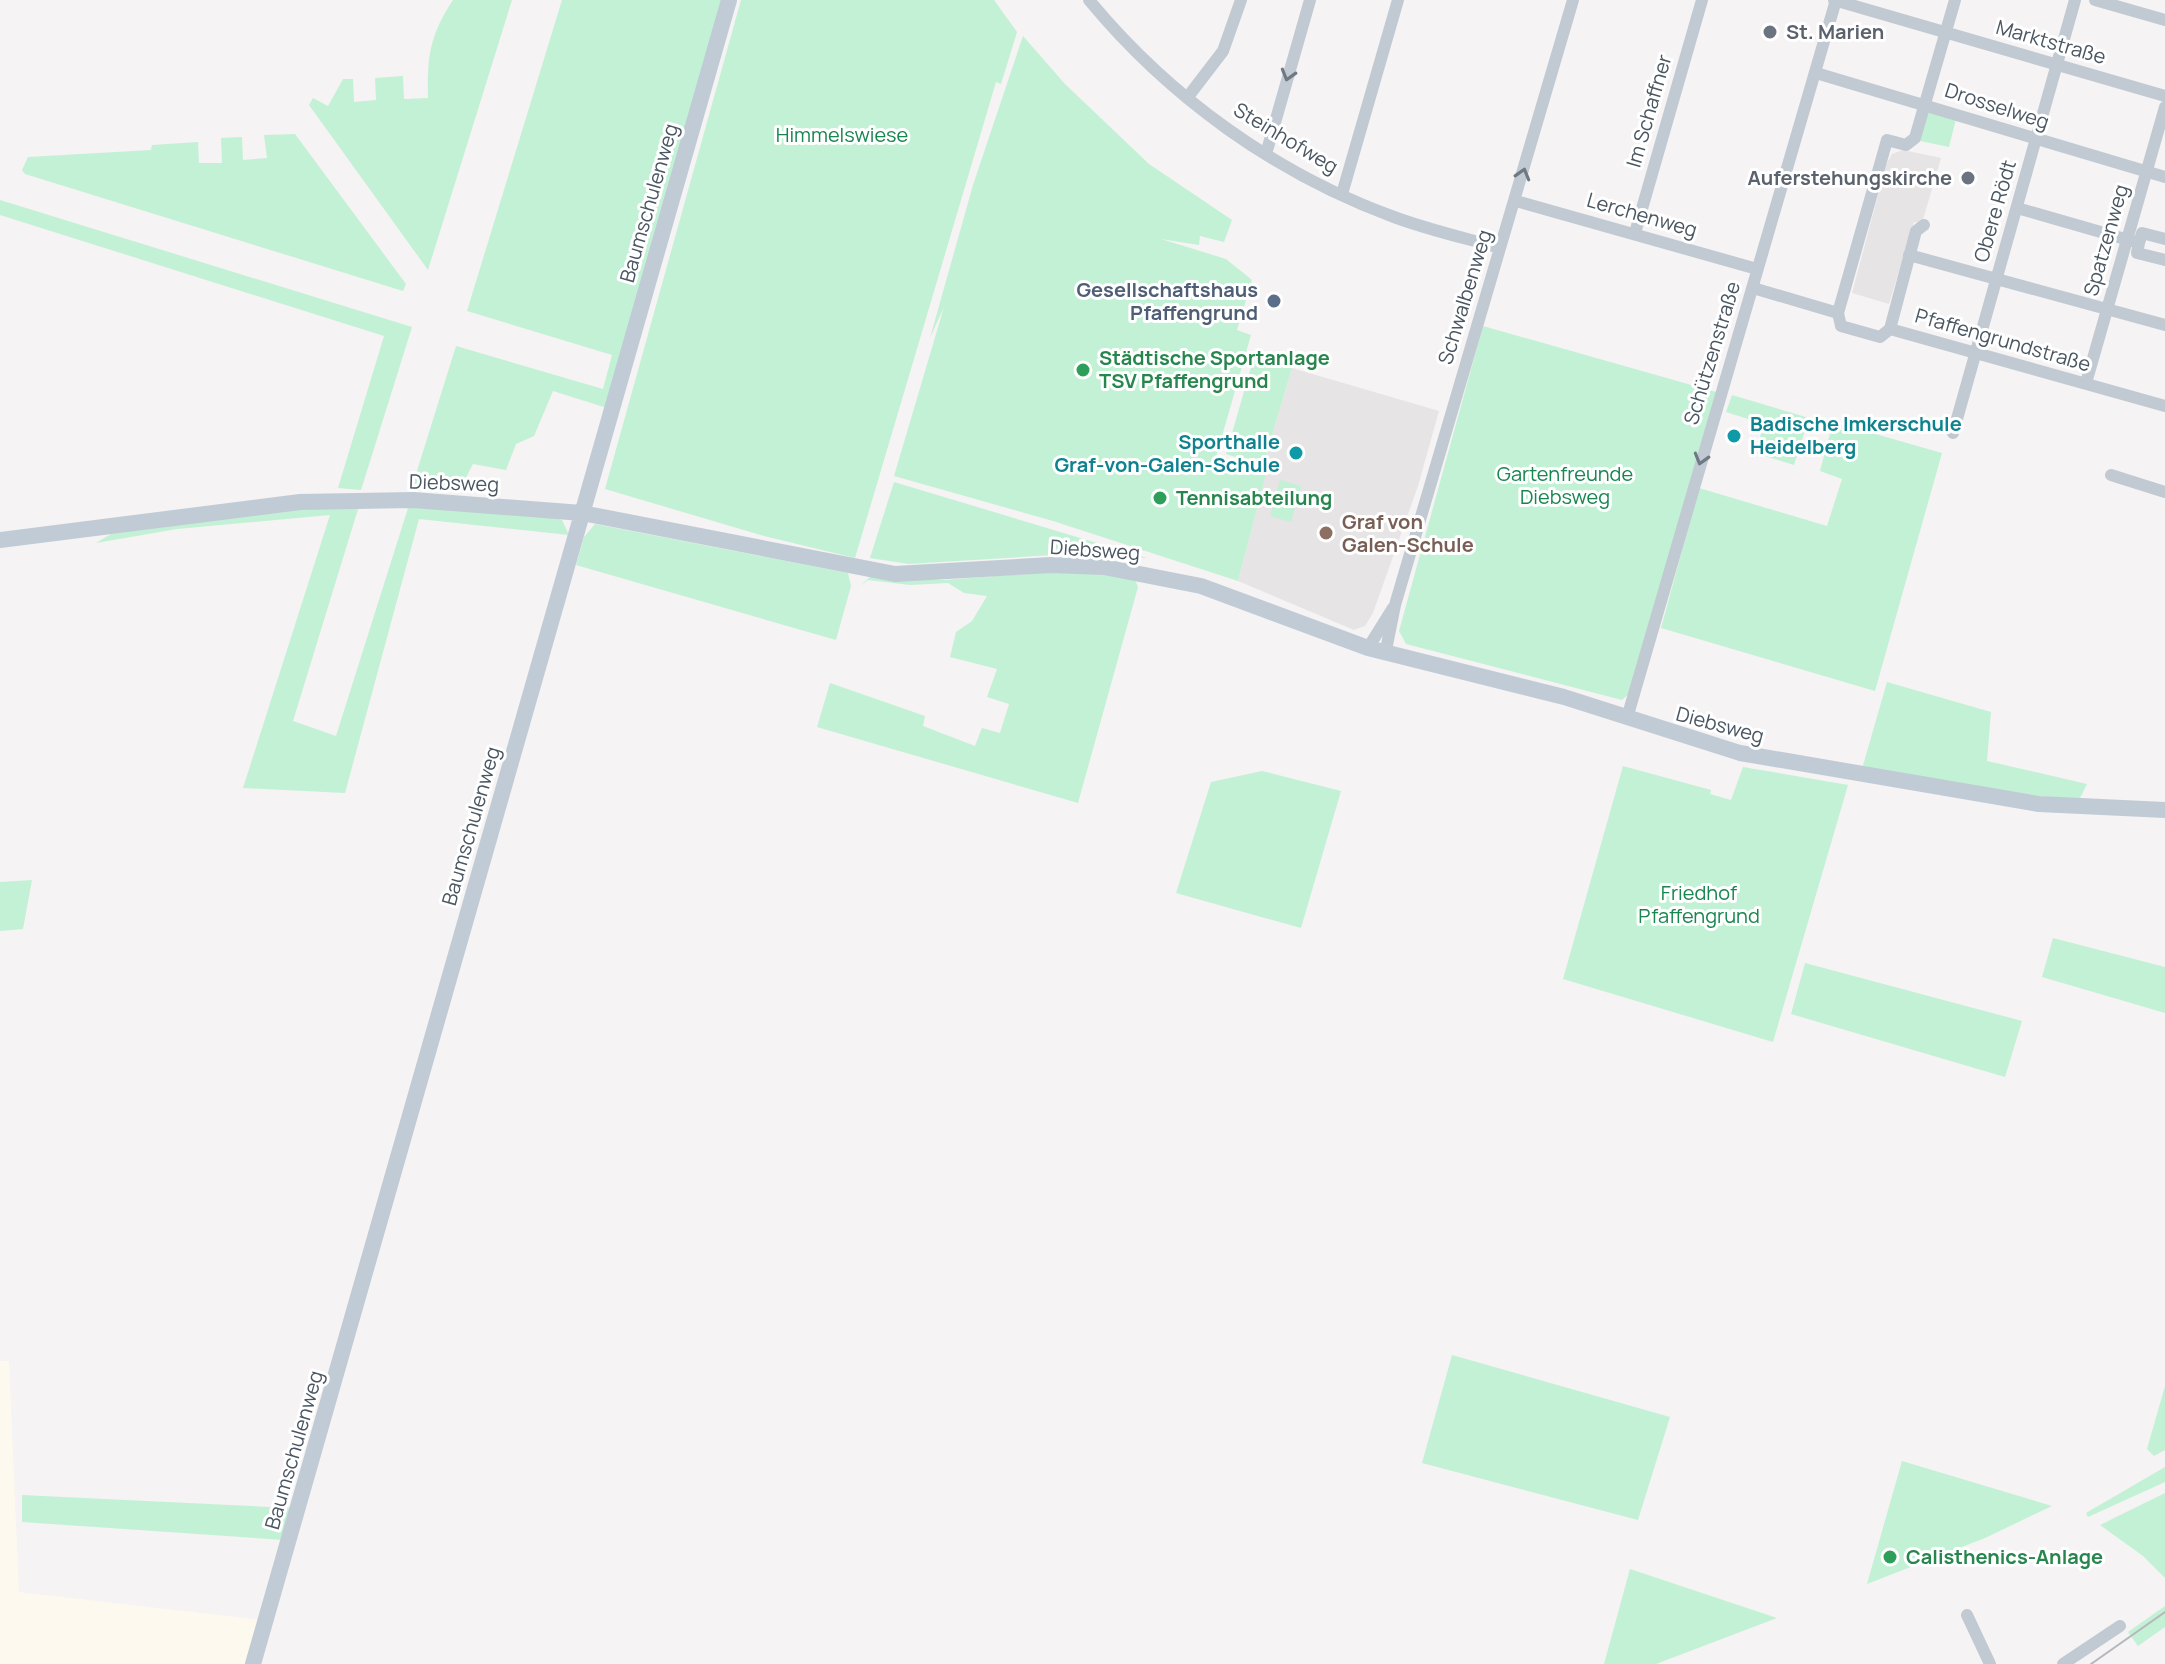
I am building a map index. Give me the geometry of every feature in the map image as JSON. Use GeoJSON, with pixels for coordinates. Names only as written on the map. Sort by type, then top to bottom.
{"type":"FeatureCollection","features":[{"type":"Feature","properties":{"kind":"main road","name":"Baumschulenweg"},"geometry":{"type":"LineString","coordinates":[[253,1664],[729,0]]}},
{"type":"Feature","properties":{"kind":"main road","name":"Diebsweg"},"geometry":{"type":"LineString","coordinates":[[0,540],[300,502],[413,500],[582,513],[895,574],[1051,565],[1149,574],[1224,593],[1368,648],[1387,646],[1564,697],[1740,753],[2039,804],[2165,810]]}},
{"type":"Feature","properties":{"kind":"street"},"geometry":{"type":"LineString","coordinates":[[1187,98],[1223,51],[1241,0]]}},
{"type":"Feature","properties":{"kind":"street"},"geometry":{"type":"LineString","coordinates":[[1266,154],[1310,0]]}},
{"type":"Feature","properties":{"kind":"street"},"geometry":{"type":"LineString","coordinates":[[1342,194],[1398,0]]}},
{"type":"Feature","properties":{"kind":"street","name":"Schwalbenweg"},"geometry":{"type":"LineString","coordinates":[[1387,646],[1395,605],[1573,0]]}},
{"type":"Feature","properties":{"kind":"street","name":"Im Schaffner"},"geometry":{"type":"LineString","coordinates":[[1635,233],[1702,0]]}},
{"type":"Feature","properties":{"kind":"street","name":"Marktstraße"},"geometry":{"type":"LineString","coordinates":[[1835,0],[2165,96]]}},
{"type":"Feature","properties":{"kind":"street","name":"Schützenstraße"},"geometry":{"type":"LineString","coordinates":[[1627,718],[1835,0]]}},
{"type":"Feature","properties":{"kind":"street"},"geometry":{"type":"LineString","coordinates":[[1838,313],[1887,140],[1906,145],[1912,142],[1955,0]]}},
{"type":"Feature","properties":{"kind":"street","name":"Obere Rödt"},"geometry":{"type":"LineString","coordinates":[[1953,433],[2075,0]]}},
{"type":"Feature","properties":{"kind":"street"},"geometry":{"type":"LineString","coordinates":[[2095,0],[2165,20]]}},
{"type":"Feature","properties":{"kind":"street","name":"Steinhofweg"},"geometry":{"type":"LineString","coordinates":[[1091,1],[1155,71],[1187,98],[1266,154],[1342,194],[1397,218],[1500,248]]}},
{"type":"Feature","properties":{"kind":"street","name":"Drosselweg"},"geometry":{"type":"LineString","coordinates":[[1816,73],[2030,134],[2036,140],[2165,177]]}},
{"type":"Feature","properties":{"kind":"street","name":"Spatzenweg"},"geometry":{"type":"LineString","coordinates":[[2086,383],[2107,309],[2133,241],[2145,172],[2165,107]]}},
{"type":"Feature","properties":{"kind":"street","name":"Lerchenweg"},"geometry":{"type":"LineString","coordinates":[[1516,201],[1757,269]]}},
{"type":"Feature","properties":{"kind":"street"},"geometry":{"type":"LineString","coordinates":[[2017,208],[2133,241]]}},
{"type":"Feature","properties":{"kind":"street"},"geometry":{"type":"LineString","coordinates":[[1890,329],[1916,231],[1924,225]]}},
{"type":"Feature","properties":{"kind":"street"},"geometry":{"type":"LineString","coordinates":[[2133,241],[2142,233],[2165,239]]}},
{"type":"Feature","properties":{"kind":"street"},"geometry":{"type":"LineString","coordinates":[[2133,241],[2137,253],[2165,260]]}},
{"type":"Feature","properties":{"kind":"street"},"geometry":{"type":"LineString","coordinates":[[1909,255],[2165,325]]}},
{"type":"Feature","properties":{"kind":"street","name":"Pfaffengrundstraße"},"geometry":{"type":"LineString","coordinates":[[1753,288],[1838,313],[1841,326],[1880,337],[1890,329],[2165,406]]}},
{"type":"Feature","properties":{"kind":"street"},"geometry":{"type":"LineString","coordinates":[[2111,475],[2165,492]]}},
{"type":"Feature","properties":{"kind":"street","name":"Schwalbenweg"},"geometry":{"type":"LineString","coordinates":[[1368,648],[1395,605]]}},
{"type":"Feature","properties":{"kind":"street"},"geometry":{"type":"LineString","coordinates":[[1967,1615],[1990,1664]]}},
{"type":"Feature","properties":{"kind":"street"},"geometry":{"type":"LineString","coordinates":[[2063,1664],[2120,1626]]}},
{"type":"Feature","properties":{"kind":"shaded area"},"geometry":{"type":"Polygon","coordinates":[[[1903,150],[1941,158],[1922,223],[1914,222],[1889,304],[1852,293],[1886,165],[1892,154],[1903,150]]]}},
{"type":"Feature","properties":{"kind":"shaded area","name":"Graf von Galen-Schule"},"geometry":{"type":"Polygon","coordinates":[[[1292,368],[1439,411],[1418,486],[1373,613],[1365,626],[1354,630],[1238,581],[1266,474],[1263,466],[1292,368]]]}},
{"type":"Feature","properties":{"kind":"shaded area"},"geometry":{"type":"Polygon","coordinates":[[[0,1361],[9,1361],[19,1592],[263,1620],[250,1664],[0,1664],[0,1361]]]}},
{"type":"Feature","properties":{"kind":"green space"},"geometry":{"type":"Polygon","coordinates":[[[453,0],[512,0],[428,270],[309,105],[313,98],[328,106],[343,79],[353,79],[354,102],[376,100],[375,78],[403,76],[404,99],[428,98],[432,46],[439,24],[453,0]]]}},
{"type":"Feature","properties":{"kind":"green space"},"geometry":{"type":"Polygon","coordinates":[[[562,0],[724,0],[607,408],[553,391],[534,436],[516,444],[506,470],[473,464],[459,491],[411,490],[456,346],[603,389],[612,355],[467,311],[562,0]]]}},
{"type":"Feature","properties":{"kind":"green space","name":"Himmelswiese"},"geometry":{"type":"Polygon","coordinates":[[[741,0],[994,0],[1017,32],[1001,84],[996,82],[855,558],[764,536],[605,489],[741,0]]]}},
{"type":"Feature","properties":{"kind":"green space","name":"Städtische Sportanlage TSV Pfaffengrund"},"geometry":{"type":"Polygon","coordinates":[[[1023,36],[1065,84],[1149,164],[1232,220],[1224,242],[1200,236],[1199,245],[1161,239],[1226,259],[1252,280],[1237,330],[1251,335],[1216,457],[1266,474],[1238,581],[1053,521],[894,476],[944,307],[930,338],[973,185],[1023,36]]]}},
{"type":"Feature","properties":{"kind":"green space"},"geometry":{"type":"Polygon","coordinates":[[[1928,111],[1956,119],[1949,147],[1920,141],[1928,111]]]}},
{"type":"Feature","properties":{"kind":"green space"},"geometry":{"type":"Polygon","coordinates":[[[295,134],[406,284],[403,291],[25,174],[22,170],[28,157],[151,150],[152,145],[198,142],[199,163],[222,163],[221,138],[242,137],[243,160],[267,158],[264,135],[295,134]]]}},
{"type":"Feature","properties":{"kind":"green space"},"geometry":{"type":"Polygon","coordinates":[[[0,200],[412,327],[361,490],[338,488],[384,336],[0,215],[0,200]]]}},
{"type":"Feature","properties":{"kind":"green space","name":"Gartenfreunde Diebsweg"},"geometry":{"type":"Polygon","coordinates":[[[1483,326],[1716,392],[1631,692],[1622,700],[1406,644],[1399,631],[1483,326]]]}},
{"type":"Feature","properties":{"kind":"green space"},"geometry":{"type":"Polygon","coordinates":[[[1254,357],[1292,368],[1263,466],[1226,454],[1254,357]]]}},
{"type":"Feature","properties":{"kind":"green space"},"geometry":{"type":"Polygon","coordinates":[[[1732,395],[1809,418],[1794,465],[1755,453],[1764,424],[1726,412],[1732,395]]]}},
{"type":"Feature","properties":{"kind":"green space"},"geometry":{"type":"Polygon","coordinates":[[[1833,422],[1942,453],[1875,691],[1661,628],[1699,488],[1827,526],[1842,479],[1820,471],[1833,422]]]}},
{"type":"Feature","properties":{"kind":"green space"},"geometry":{"type":"Polygon","coordinates":[[[1280,480],[1301,486],[1291,522],[1270,516],[1280,480]]]}},
{"type":"Feature","properties":{"kind":"green space"},"geometry":{"type":"Polygon","coordinates":[[[894,482],[1147,558],[1068,554],[909,564],[870,558],[894,482]]]}},
{"type":"Feature","properties":{"kind":"green space"},"geometry":{"type":"Polygon","coordinates":[[[409,505],[551,517],[562,520],[569,535],[419,519],[345,793],[243,788],[330,515],[177,529],[96,543],[111,534],[296,508],[359,506],[293,721],[336,736],[409,505]]]}},
{"type":"Feature","properties":{"kind":"green space"},"geometry":{"type":"Polygon","coordinates":[[[595,524],[848,573],[851,586],[836,640],[576,565],[584,537],[595,524]]]}},
{"type":"Feature","properties":{"kind":"green space"},"geometry":{"type":"Polygon","coordinates":[[[1060,571],[1134,577],[1138,587],[1078,803],[817,727],[830,683],[925,716],[923,726],[975,746],[982,728],[1000,733],[1009,704],[987,697],[997,669],[950,657],[956,632],[972,621],[987,596],[964,593],[948,583],[910,585],[868,580],[860,586],[871,576],[944,580],[1060,571]]]}},
{"type":"Feature","properties":{"kind":"green space"},"geometry":{"type":"Polygon","coordinates":[[[1887,682],[1991,712],[1987,761],[2087,784],[2080,798],[2073,801],[1862,769],[1887,682]]]}},
{"type":"Feature","properties":{"kind":"green space","name":"Friedhof Pfaffengrund"},"geometry":{"type":"Polygon","coordinates":[[[1623,766],[1711,790],[1710,794],[1731,800],[1743,767],[1848,785],[1773,1042],[1563,979],[1623,766]]]}},
{"type":"Feature","properties":{"kind":"green space"},"geometry":{"type":"Polygon","coordinates":[[[1262,771],[1341,791],[1301,928],[1176,893],[1211,782],[1262,771]]]}},
{"type":"Feature","properties":{"kind":"green space"},"geometry":{"type":"Polygon","coordinates":[[[32,880],[23,929],[0,931],[0,882],[32,880]]]}},
{"type":"Feature","properties":{"kind":"green space"},"geometry":{"type":"Polygon","coordinates":[[[2053,938],[2165,967],[2165,1013],[2042,977],[2053,938]]]}},
{"type":"Feature","properties":{"kind":"green space"},"geometry":{"type":"Polygon","coordinates":[[[1805,963],[2022,1021],[2005,1077],[1791,1014],[1805,963]]]}},
{"type":"Feature","properties":{"kind":"green space"},"geometry":{"type":"Polygon","coordinates":[[[1452,1355],[1670,1417],[1638,1520],[1422,1463],[1452,1355]]]}},
{"type":"Feature","properties":{"kind":"green space"},"geometry":{"type":"Polygon","coordinates":[[[2165,1386],[2165,1450],[2154,1456],[2147,1449],[2165,1386]]]}},
{"type":"Feature","properties":{"kind":"green space"},"geometry":{"type":"Polygon","coordinates":[[[1902,1461],[2052,1506],[1985,1538],[1867,1584],[1902,1461]]]}},
{"type":"Feature","properties":{"kind":"green space"},"geometry":{"type":"Polygon","coordinates":[[[2165,1467],[2165,1482],[2088,1517],[2086,1513],[2165,1467]]]}},
{"type":"Feature","properties":{"kind":"green space"},"geometry":{"type":"Polygon","coordinates":[[[2165,1493],[2165,1578],[2143,1556],[2100,1525],[2165,1493]]]}},
{"type":"Feature","properties":{"kind":"green space"},"geometry":{"type":"Polygon","coordinates":[[[22,1495],[293,1508],[284,1540],[22,1522],[22,1495]]]}},
{"type":"Feature","properties":{"kind":"green space"},"geometry":{"type":"Polygon","coordinates":[[[1630,1569],[1777,1618],[1656,1664],[1604,1664],[1630,1569]]]}},
{"type":"Feature","properties":{"kind":"green space"},"geometry":{"type":"Polygon","coordinates":[[[2165,1606],[2165,1627],[2138,1646],[2128,1632],[2165,1606]]]}},
{"type":"Feature","properties":{"kind":"tram line"},"geometry":{"type":"LineString","coordinates":[[2091,1664],[2165,1612]]}},
{"type":"Feature","properties":{"kind":"place","name":"St. Marien"},"geometry":{"type":"Point","coordinates":[1770,32]}},
{"type":"Feature","properties":{"kind":"place","name":"Auferstehungskirche"},"geometry":{"type":"Point","coordinates":[1968,178]}},
{"type":"Feature","properties":{"kind":"place","name":"Gesellschaftshaus Pfaffengrund"},"geometry":{"type":"Point","coordinates":[1274,301]}},
{"type":"Feature","properties":{"kind":"place","name":"Städtische Sportanlage TSV Pfaffengrund"},"geometry":{"type":"Point","coordinates":[1083,370]}},
{"type":"Feature","properties":{"kind":"place","name":"Badische Imkerschule Heidelberg"},"geometry":{"type":"Point","coordinates":[1734,436]}},
{"type":"Feature","properties":{"kind":"place","name":"Sporthalle Graf-von-Galen-Schule"},"geometry":{"type":"Point","coordinates":[1296,453]}},
{"type":"Feature","properties":{"kind":"place","name":"Tennisabteilung"},"geometry":{"type":"Point","coordinates":[1160,498]}},
{"type":"Feature","properties":{"kind":"place","name":"Graf von Galen-Schule"},"geometry":{"type":"Point","coordinates":[1326,533]}},
{"type":"Feature","properties":{"kind":"place","name":"Calisthenics-Anlage"},"geometry":{"type":"Point","coordinates":[1890,1557]}}]}
